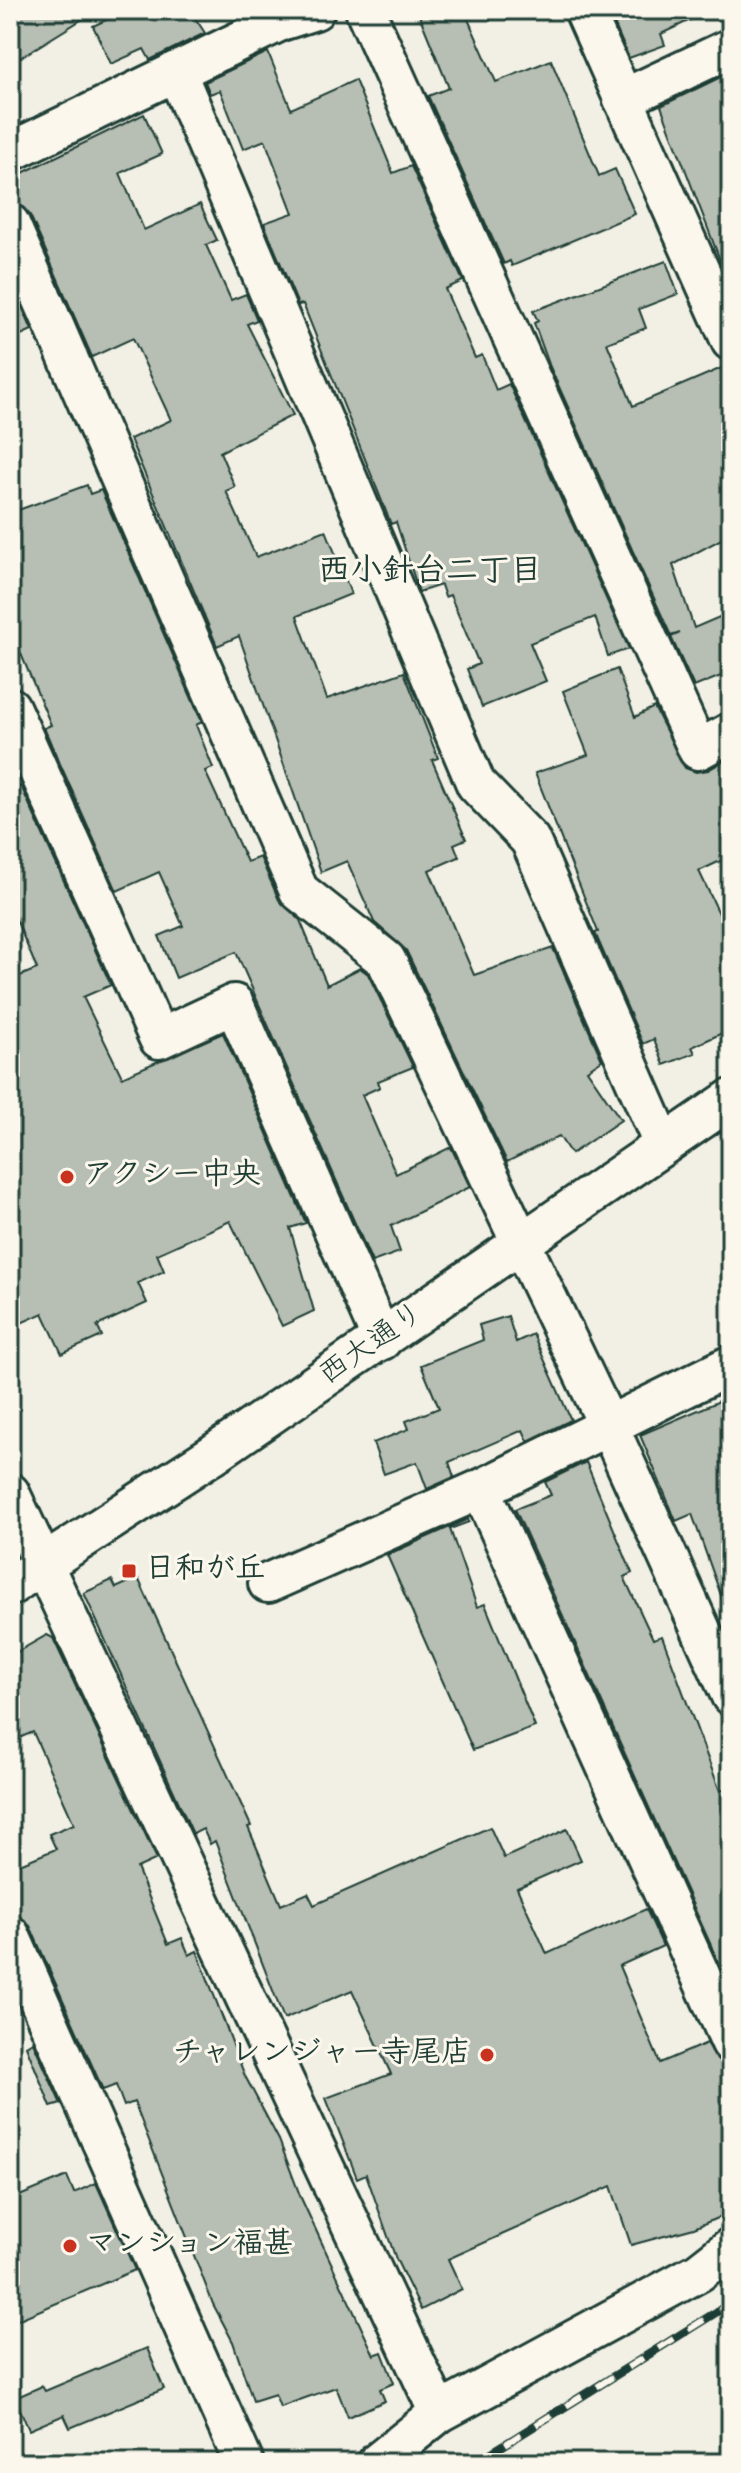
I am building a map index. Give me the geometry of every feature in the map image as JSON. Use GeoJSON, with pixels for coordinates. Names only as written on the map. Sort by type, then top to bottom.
{"type":"FeatureCollection","features":[{"type":"Feature","properties":{"kind":"street"},"geometry":{"type":"LineString","coordinates":[[365,10],[698,750],[731,732]]}},
{"type":"Feature","properties":{"kind":"street"},"geometry":{"type":"LineString","coordinates":[[584,10],[731,341]]}},
{"type":"Feature","properties":{"kind":"street"},"geometry":{"type":"LineString","coordinates":[[10,152],[290,14]]}},
{"type":"Feature","properties":{"kind":"street"},"geometry":{"type":"LineString","coordinates":[[623,99],[731,48]]}},
{"type":"Feature","properties":{"kind":"street"},"geometry":{"type":"LineString","coordinates":[[176,71],[476,784],[530,840],[663,1144]]}},
{"type":"Feature","properties":{"kind":"street"},"geometry":{"type":"LineString","coordinates":[[10,224],[299,891],[386,960],[609,1427],[731,1696]]}},
{"type":"Feature","properties":{"kind":"street"},"geometry":{"type":"LineString","coordinates":[[10,707],[159,1039],[234,1004],[382,1340]]}},
{"type":"Feature","properties":{"kind":"street","name":"西大通り"},"geometry":{"type":"LineString","coordinates":[[10,1586],[212,1455],[731,1099]]}},
{"type":"Feature","properties":{"kind":"street"},"geometry":{"type":"LineString","coordinates":[[268,1583],[481,1489],[731,1365]]}},
{"type":"Feature","properties":{"kind":"street"},"geometry":{"type":"LineString","coordinates":[[481,1489],[731,2043]]}},
{"type":"Feature","properties":{"kind":"street"},"geometry":{"type":"LineString","coordinates":[[10,1493],[45,1561],[439,2413]]}},
{"type":"Feature","properties":{"kind":"street"},"geometry":{"type":"LineString","coordinates":[[10,1935],[244,2463]]}},
{"type":"Feature","properties":{"kind":"street"},"geometry":{"type":"LineString","coordinates":[[377,2463],[439,2413],[699,2272],[731,2247]]}},
{"type":"Feature","properties":{"kind":"building"},"geometry":{"type":"Polygon","coordinates":[[[10,10],[97,10],[10,64],[10,10]]]}},
{"type":"Feature","properties":{"kind":"building"},"geometry":{"type":"Polygon","coordinates":[[[127,10],[190,10],[205,33],[150,60],[144,49],[111,64],[93,26],[127,10]]]}},
{"type":"Feature","properties":{"kind":"building"},"geometry":{"type":"Polygon","coordinates":[[[417,10],[464,10],[496,82],[551,60],[599,176],[615,169],[635,214],[512,266],[510,261],[504,264],[428,96],[449,88],[417,10]]]}},
{"type":"Feature","properties":{"kind":"building"},"geometry":{"type":"Polygon","coordinates":[[[621,10],[711,10],[661,34],[665,45],[629,58],[610,14],[621,10]]]}},
{"type":"Feature","properties":{"kind":"building"},"geometry":{"type":"Polygon","coordinates":[[[268,52],[291,109],[355,80],[393,173],[411,166],[463,281],[445,289],[475,358],[482,355],[496,390],[509,384],[629,649],[608,656],[595,617],[530,643],[546,681],[482,707],[467,669],[479,664],[450,595],[445,597],[441,585],[419,592],[396,522],[391,524],[303,304],[298,305],[267,231],[264,223],[293,213],[265,140],[243,149],[220,90],[210,94],[205,82],[268,52]]]}},
{"type":"Feature","properties":{"kind":"building"},"geometry":{"type":"Polygon","coordinates":[[[731,72],[731,280],[728,281],[661,106],[731,72]]]}},
{"type":"Feature","properties":{"kind":"building"},"geometry":{"type":"Polygon","coordinates":[[[144,114],[162,154],[120,173],[144,230],[200,204],[217,240],[206,245],[231,300],[246,294],[257,320],[247,324],[293,415],[220,452],[235,487],[226,491],[256,557],[326,530],[351,594],[297,616],[327,699],[404,672],[438,758],[432,760],[466,839],[454,844],[459,857],[429,870],[474,975],[553,948],[602,1060],[587,1070],[621,1120],[571,1154],[559,1136],[507,1162],[406,950],[374,922],[347,861],[321,872],[239,636],[217,646],[130,439],[171,420],[133,338],[92,357],[30,215],[22,206],[10,202],[10,179],[144,114]]]}},
{"type":"Feature","properties":{"kind":"building"},"geometry":{"type":"Polygon","coordinates":[[[666,261],[678,294],[639,309],[646,328],[607,343],[633,406],[731,364],[731,534],[673,565],[694,628],[731,612],[731,672],[694,687],[671,637],[680,633],[671,636],[550,367],[534,323],[538,321],[533,311],[666,261]]]}},
{"type":"Feature","properties":{"kind":"building"},"geometry":{"type":"Polygon","coordinates":[[[10,279],[32,330],[10,340],[10,279]]]}},
{"type":"Feature","properties":{"kind":"building"},"geometry":{"type":"Polygon","coordinates":[[[87,485],[90,494],[101,490],[202,722],[196,725],[213,768],[205,771],[247,862],[260,857],[279,900],[300,920],[327,985],[360,968],[368,974],[413,1067],[378,1081],[380,1087],[362,1095],[396,1174],[451,1147],[470,1187],[391,1226],[400,1252],[372,1262],[236,952],[176,978],[159,936],[183,926],[159,872],[117,891],[44,728],[51,725],[10,628],[10,513],[87,485]]]}},
{"type":"Feature","properties":{"kind":"building"},"geometry":{"type":"Polygon","coordinates":[[[617,669],[635,717],[654,707],[685,768],[696,772],[708,770],[731,757],[731,856],[699,871],[731,939],[731,1029],[692,1047],[695,1053],[664,1065],[654,1039],[643,1044],[595,933],[598,932],[535,773],[588,755],[563,691],[617,669]]]}},
{"type":"Feature","properties":{"kind":"building"},"geometry":{"type":"Polygon","coordinates":[[[21,786],[111,985],[83,997],[122,1077],[223,1033],[306,1223],[290,1228],[314,1311],[282,1326],[230,1221],[157,1254],[164,1271],[138,1283],[147,1303],[97,1326],[102,1336],[62,1354],[43,1313],[10,1328],[10,980],[37,969],[10,905],[10,791],[21,786]]]}},
{"type":"Feature","properties":{"kind":"building"},"geometry":{"type":"Polygon","coordinates":[[[508,1316],[516,1342],[533,1334],[571,1420],[528,1441],[523,1430],[449,1462],[454,1477],[427,1489],[417,1462],[384,1474],[373,1443],[409,1429],[406,1421],[439,1408],[421,1365],[483,1340],[479,1325],[508,1316]]]}},
{"type":"Feature","properties":{"kind":"building"},"geometry":{"type":"Polygon","coordinates":[[[731,1396],[731,1611],[727,1612],[692,1514],[676,1521],[640,1435],[731,1396]]]}},
{"type":"Feature","properties":{"kind":"building"},"geometry":{"type":"Polygon","coordinates":[[[586,1462],[632,1573],[624,1577],[653,1639],[662,1636],[720,1791],[731,1787],[731,1990],[515,1509],[551,1495],[545,1482],[586,1462]]]}},
{"type":"Feature","properties":{"kind":"building"},"geometry":{"type":"Polygon","coordinates":[[[468,1519],[469,1522],[450,1529],[477,1607],[485,1604],[535,1727],[473,1750],[387,1555],[468,1519]]]}},
{"type":"Feature","properties":{"kind":"building"},"geometry":{"type":"Polygon","coordinates":[[[138,1578],[251,1826],[248,1827],[281,1905],[308,1893],[314,1905],[490,1827],[504,1858],[567,1829],[581,1860],[517,1888],[547,1954],[646,1909],[663,1946],[619,1966],[660,2063],[707,2043],[718,2060],[731,2065],[731,2212],[694,2228],[631,2245],[611,2186],[448,2259],[462,2289],[421,2310],[396,2259],[366,2174],[357,2178],[326,2098],[391,2074],[352,1990],[284,2019],[215,1841],[210,1844],[203,1829],[193,1834],[84,1593],[112,1580],[116,1588],[138,1578]]]}},
{"type":"Feature","properties":{"kind":"building"},"geometry":{"type":"Polygon","coordinates":[[[47,1635],[53,1638],[157,1859],[137,1868],[168,1944],[182,1938],[189,1955],[197,1951],[245,2076],[279,2140],[301,2198],[374,2355],[382,2352],[394,2383],[380,2389],[385,2401],[348,2417],[336,2387],[280,2407],[275,2394],[253,2401],[233,2342],[213,2304],[134,2102],[124,2106],[116,2085],[103,2090],[30,1926],[15,1914],[10,1903],[10,1868],[56,1849],[49,1834],[74,1824],[33,1732],[10,1742],[10,1656],[47,1635]]]}},
{"type":"Feature","properties":{"kind":"building"},"geometry":{"type":"Polygon","coordinates":[[[33,2042],[61,2104],[51,2107],[26,2046],[33,2042]]]}},
{"type":"Feature","properties":{"kind":"building","name":"マンション福甚"},"geometry":{"type":"Polygon","coordinates":[[[67,2176],[74,2193],[96,2183],[135,2270],[10,2323],[10,2200],[67,2176]]]}},
{"type":"Feature","properties":{"kind":"building"},"geometry":{"type":"Polygon","coordinates":[[[147,2348],[164,2389],[70,2428],[64,2415],[29,2430],[15,2398],[42,2386],[45,2391],[147,2348]]]}},
{"type":"Feature","properties":{"kind":"railway"},"geometry":{"type":"LineString","coordinates":[[475,2463],[731,2303]]}},
{"type":"Feature","properties":{"kind":"place","name":"アクシー中央"},"geometry":{"type":"Point","coordinates":[67,1177]}},
{"type":"Feature","properties":{"kind":"place","name":"日和が丘"},"geometry":{"type":"Point","coordinates":[129,1571]}},
{"type":"Feature","properties":{"kind":"place","name":"チャレンジャー寺尾店"},"geometry":{"type":"Point","coordinates":[487,2055]}},
{"type":"Feature","properties":{"kind":"place","name":"マンション福甚"},"geometry":{"type":"Point","coordinates":[70,2246]}},
{"type":"Feature","properties":{"kind":"district","name":"西小針台二丁目"},"geometry":{"type":"Point","coordinates":[430,574]}}]}
